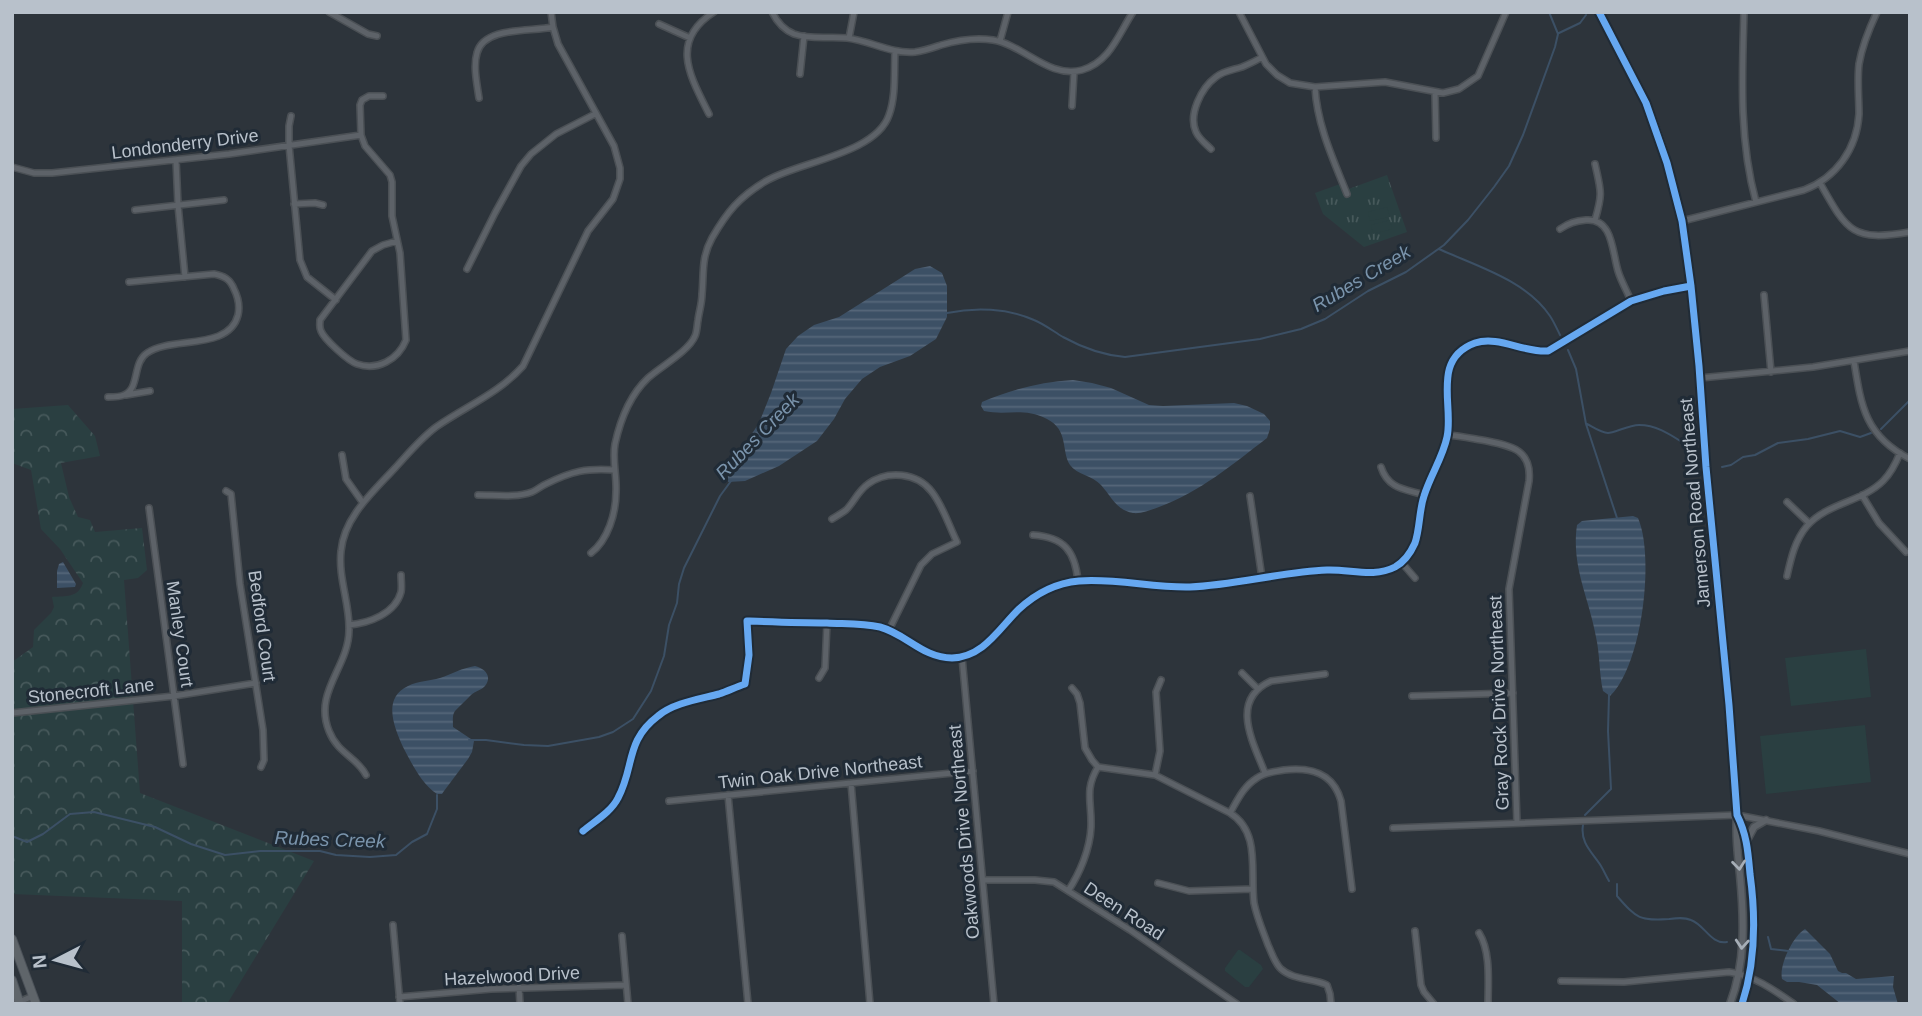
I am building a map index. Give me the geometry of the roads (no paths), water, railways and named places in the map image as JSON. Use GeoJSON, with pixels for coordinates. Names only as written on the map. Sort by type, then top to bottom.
{"type":"FeatureCollection","features":[{"type":"Feature","properties":{"kind":"main road"},"geometry":{"type":"LineString","coordinates":[[12,939],[35,1000]]}},
{"type":"Feature","properties":{"kind":"main road"},"geometry":{"type":"LineString","coordinates":[[12,980],[17,1003]]}},
{"type":"Feature","properties":{"kind":"street"},"geometry":{"type":"LineString","coordinates":[[329,12],[368,34],[377,36]]}},
{"type":"Feature","properties":{"kind":"street"},"geometry":{"type":"LineString","coordinates":[[366,775],[356,762],[337,746],[327,728],[325,715],[328,690],[346,653],[349,639],[340,570],[340,552],[348,525],[363,503],[416,444],[435,428],[493,393],[513,377],[526,360],[589,232],[613,199],[617,189],[620,168],[614,146],[558,44],[552,27],[551,12]]}},
{"type":"Feature","properties":{"kind":"street"},"geometry":{"type":"LineString","coordinates":[[709,114],[688,71],[687,58],[690,38],[702,21],[714,12]]}},
{"type":"Feature","properties":{"kind":"street"},"geometry":{"type":"LineString","coordinates":[[772,12],[783,27],[804,36],[849,38],[895,52],[921,51],[966,39],[1000,41],[1053,68],[1074,72],[1103,60],[1133,12]]}},
{"type":"Feature","properties":{"kind":"street"},"geometry":{"type":"LineString","coordinates":[[849,38],[854,12]]}},
{"type":"Feature","properties":{"kind":"street"},"geometry":{"type":"LineString","coordinates":[[1000,41],[1008,12]]}},
{"type":"Feature","properties":{"kind":"street"},"geometry":{"type":"LineString","coordinates":[[1239,12],[1271,70],[1283,80],[1297,86],[1376,82],[1398,83],[1436,92],[1452,92],[1478,76],[1506,12]]}},
{"type":"Feature","properties":{"kind":"street","name":"Jamerson Road Northeast"},"geometry":{"type":"LineString","coordinates":[[1599,12],[1646,103],[1667,163],[1682,221],[1691,286],[1737,815],[1743,928],[1739,973],[1730,1004]]}},
{"type":"Feature","properties":{"kind":"street"},"geometry":{"type":"LineString","coordinates":[[1744,12],[1741,101],[1749,175],[1756,202]]}},
{"type":"Feature","properties":{"kind":"street"},"geometry":{"type":"LineString","coordinates":[[1682,221],[1804,190],[1820,183],[1843,161],[1855,138],[1859,117],[1860,62],[1866,37],[1877,12]]}},
{"type":"Feature","properties":{"kind":"street"},"geometry":{"type":"LineString","coordinates":[[659,24],[690,38]]}},
{"type":"Feature","properties":{"kind":"street"},"geometry":{"type":"LineString","coordinates":[[479,98],[476,53],[485,39],[500,34],[552,27]]}},
{"type":"Feature","properties":{"kind":"street"},"geometry":{"type":"LineString","coordinates":[[800,74],[804,36]]}},
{"type":"Feature","properties":{"kind":"street"},"geometry":{"type":"LineString","coordinates":[[590,553],[599,547],[611,522],[617,494],[615,444],[624,415],[648,378],[695,338],[702,298],[701,276],[707,247],[726,215],[736,203],[769,179],[844,151],[867,141],[876,133],[889,116],[895,52]]}},
{"type":"Feature","properties":{"kind":"street"},"geometry":{"type":"LineString","coordinates":[[1211,149],[1200,139],[1194,127],[1195,109],[1200,97],[1219,75],[1262,57]]}},
{"type":"Feature","properties":{"kind":"street"},"geometry":{"type":"LineString","coordinates":[[1072,106],[1074,72]]}},
{"type":"Feature","properties":{"kind":"street"},"geometry":{"type":"LineString","coordinates":[[1315,87],[1322,131],[1347,194]]}},
{"type":"Feature","properties":{"kind":"street"},"geometry":{"type":"LineString","coordinates":[[1436,92],[1436,138]]}},
{"type":"Feature","properties":{"kind":"street"},"geometry":{"type":"LineString","coordinates":[[383,96],[369,96],[362,100],[361,135],[365,146],[390,175],[392,216],[400,253],[405,340],[396,358],[375,365],[358,365],[321,333],[320,320],[372,251],[397,241]]}},
{"type":"Feature","properties":{"kind":"street"},"geometry":{"type":"LineString","coordinates":[[467,270],[495,213],[531,154],[556,134],[595,114]]}},
{"type":"Feature","properties":{"kind":"street"},"geometry":{"type":"LineString","coordinates":[[291,116],[289,145],[300,260],[304,271],[315,285],[336,300]]}},
{"type":"Feature","properties":{"kind":"street","name":"Londonderry Drive"},"geometry":{"type":"LineString","coordinates":[[12,167],[43,174],[176,160],[361,135]]}},
{"type":"Feature","properties":{"kind":"street"},"geometry":{"type":"LineString","coordinates":[[176,160],[185,277]]}},
{"type":"Feature","properties":{"kind":"street"},"geometry":{"type":"LineString","coordinates":[[1595,164],[1602,193],[1595,220]]}},
{"type":"Feature","properties":{"kind":"street"},"geometry":{"type":"LineString","coordinates":[[1820,183],[1842,221],[1856,231],[1874,236],[1910,232]]}},
{"type":"Feature","properties":{"kind":"street"},"geometry":{"type":"LineString","coordinates":[[135,210],[224,200]]}},
{"type":"Feature","properties":{"kind":"street"},"geometry":{"type":"LineString","coordinates":[[294,204],[323,205]]}},
{"type":"Feature","properties":{"kind":"street"},"geometry":{"type":"LineString","coordinates":[[1560,229],[1573,221],[1595,220],[1605,227],[1618,271],[1631,302]]}},
{"type":"Feature","properties":{"kind":"street"},"geometry":{"type":"LineString","coordinates":[[126,395],[132,388],[140,361],[146,353],[224,334],[233,327],[239,309],[238,295],[223,276],[214,274],[129,282]]}},
{"type":"Feature","properties":{"kind":"street"},"geometry":{"type":"LineString","coordinates":[[583,831],[614,805],[619,797],[636,740],[660,713],[745,684],[747,621],[868,625],[889,630],[931,655],[962,657],[984,646],[1018,610],[1038,595],[1079,581],[1187,587],[1326,570],[1377,573],[1393,568],[1402,563],[1414,544],[1424,495],[1448,435],[1447,378],[1454,361],[1465,348],[1486,341],[1541,352],[1548,351],[1631,302],[1664,291],[1691,286]]}},
{"type":"Feature","properties":{"kind":"street"},"geometry":{"type":"LineString","coordinates":[[1764,295],[1770,372]]}},
{"type":"Feature","properties":{"kind":"street"},"geometry":{"type":"LineString","coordinates":[[1700,378],[1770,372],[1910,351]]}},
{"type":"Feature","properties":{"kind":"street"},"geometry":{"type":"LineString","coordinates":[[1854,361],[1863,411],[1872,427],[1881,438],[1910,459]]}},
{"type":"Feature","properties":{"kind":"street"},"geometry":{"type":"LineString","coordinates":[[108,397],[150,391]]}},
{"type":"Feature","properties":{"kind":"street","name":"Gray Rock Drive Northeast"},"geometry":{"type":"LineString","coordinates":[[1448,435],[1509,445],[1521,452],[1529,468],[1529,481],[1509,589],[1517,823]]}},
{"type":"Feature","properties":{"kind":"street"},"geometry":{"type":"LineString","coordinates":[[1787,576],[1798,539],[1809,523],[1884,481],[1900,453]]}},
{"type":"Feature","properties":{"kind":"street"},"geometry":{"type":"LineString","coordinates":[[342,455],[346,479],[363,503]]}},
{"type":"Feature","properties":{"kind":"street"},"geometry":{"type":"LineString","coordinates":[[1381,467],[1385,478],[1391,484],[1424,495]]}},
{"type":"Feature","properties":{"kind":"street"},"geometry":{"type":"LineString","coordinates":[[478,495],[523,494],[570,472],[615,470]]}},
{"type":"Feature","properties":{"kind":"street"},"geometry":{"type":"LineString","coordinates":[[832,519],[849,507],[867,484],[886,475],[914,478],[927,486],[936,498],[957,541],[932,554],[921,565],[889,630]]}},
{"type":"Feature","properties":{"kind":"street","name":"Bedford Court"},"geometry":{"type":"LineString","coordinates":[[226,491],[231,494],[240,584],[263,730],[264,760],[261,767]]}},
{"type":"Feature","properties":{"kind":"street"},"geometry":{"type":"LineString","coordinates":[[1862,495],[1879,523],[1906,552]]}},
{"type":"Feature","properties":{"kind":"street"},"geometry":{"type":"LineString","coordinates":[[1250,496],[1262,578]]}},
{"type":"Feature","properties":{"kind":"street"},"geometry":{"type":"LineString","coordinates":[[1787,502],[1809,523]]}},
{"type":"Feature","properties":{"kind":"street","name":"Manley Court"},"geometry":{"type":"LineString","coordinates":[[149,508],[183,764]]}},
{"type":"Feature","properties":{"kind":"street"},"geometry":{"type":"LineString","coordinates":[[1033,535],[1053,538],[1066,546],[1075,561],[1079,581]]}},
{"type":"Feature","properties":{"kind":"street"},"geometry":{"type":"LineString","coordinates":[[1402,563],[1415,578]]}},
{"type":"Feature","properties":{"kind":"street"},"geometry":{"type":"LineString","coordinates":[[349,625],[371,621],[385,613],[401,594],[401,575]]}},
{"type":"Feature","properties":{"kind":"street"},"geometry":{"type":"LineString","coordinates":[[819,678],[825,668],[827,623]]}},
{"type":"Feature","properties":{"kind":"street","name":"Oakwoods Drive Northeast"},"geometry":{"type":"LineString","coordinates":[[962,657],[994,1004]]}},
{"type":"Feature","properties":{"kind":"street"},"geometry":{"type":"LineString","coordinates":[[1242,673],[1258,689]]}},
{"type":"Feature","properties":{"kind":"street"},"geometry":{"type":"LineString","coordinates":[[1265,774],[1247,719],[1250,700],[1258,689],[1271,681],[1325,674]]}},
{"type":"Feature","properties":{"kind":"street"},"geometry":{"type":"LineString","coordinates":[[1155,775],[1160,751],[1156,692],[1161,680]]}},
{"type":"Feature","properties":{"kind":"street","name":"Stonecroft Lane"},"geometry":{"type":"LineString","coordinates":[[12,713],[174,696],[256,683]]}},
{"type":"Feature","properties":{"kind":"street"},"geometry":{"type":"LineString","coordinates":[[1072,688],[1080,703],[1085,748],[1098,767],[1155,775],[1241,821],[1250,837],[1253,889],[1259,921],[1275,961],[1288,974],[1326,985],[1331,1004]]}},
{"type":"Feature","properties":{"kind":"street"},"geometry":{"type":"LineString","coordinates":[[1412,696],[1513,693]]}},
{"type":"Feature","properties":{"kind":"street"},"geometry":{"type":"LineString","coordinates":[[1068,891],[1088,847],[1091,830],[1090,788],[1098,767]]}},
{"type":"Feature","properties":{"kind":"street"},"geometry":{"type":"LineString","coordinates":[[1230,813],[1246,786],[1265,774],[1307,769],[1326,778],[1336,787],[1341,800],[1352,889]]}},
{"type":"Feature","properties":{"kind":"street","name":"Twin Oak Drive Northeast"},"geometry":{"type":"LineString","coordinates":[[669,801],[973,771]]}},
{"type":"Feature","properties":{"kind":"street"},"geometry":{"type":"LineString","coordinates":[[851,783],[870,1004]]}},
{"type":"Feature","properties":{"kind":"street"},"geometry":{"type":"LineString","coordinates":[[728,795],[748,1004]]}},
{"type":"Feature","properties":{"kind":"street"},"geometry":{"type":"LineString","coordinates":[[1393,828],[1737,815],[1910,854]]}},
{"type":"Feature","properties":{"kind":"street","name":"Jamerson Road Northeast"},"geometry":{"type":"LineString","coordinates":[[1737,815],[1745,832],[1754,919],[1754,947],[1742,1004]]}},
{"type":"Feature","properties":{"kind":"street"},"geometry":{"type":"LineString","coordinates":[[1746,842],[1754,827],[1766,820]]}},
{"type":"Feature","properties":{"kind":"street","name":"Deen Road"},"geometry":{"type":"LineString","coordinates":[[983,880],[1049,881],[1130,930],[1237,1004]]}},
{"type":"Feature","properties":{"kind":"street"},"geometry":{"type":"LineString","coordinates":[[1158,883],[1189,891],[1253,889]]}},
{"type":"Feature","properties":{"kind":"street"},"geometry":{"type":"LineString","coordinates":[[394,925],[399,1000]]}},
{"type":"Feature","properties":{"kind":"street"},"geometry":{"type":"LineString","coordinates":[[1415,931],[1421,985],[1434,1004]]}},
{"type":"Feature","properties":{"kind":"street"},"geometry":{"type":"LineString","coordinates":[[1479,933],[1486,950],[1488,1004]]}},
{"type":"Feature","properties":{"kind":"street"},"geometry":{"type":"LineString","coordinates":[[622,936],[628,1004]]}},
{"type":"Feature","properties":{"kind":"street"},"geometry":{"type":"LineString","coordinates":[[1561,981],[1624,982],[1721,972],[1739,973],[1760,982],[1794,1004]]}},
{"type":"Feature","properties":{"kind":"street","name":"Hazelwood Drive"},"geometry":{"type":"LineString","coordinates":[[399,1000],[519,987],[626,985]]}},
{"type":"Feature","properties":{"kind":"street"},"geometry":{"type":"LineString","coordinates":[[519,987],[520,1004]]}},
{"type":"Feature","properties":{"kind":"street"},"geometry":{"type":"LineString","coordinates":[[17,1003],[35,1000]]}},
{"type":"Feature","properties":{"kind":"water"},"geometry":{"type":"Polygon","coordinates":[[[930,266],[942,273],[947,286],[947,317],[936,339],[910,356],[880,367],[862,379],[817,441],[779,466],[745,481],[728,482],[728,470],[759,423],[786,349],[798,336],[814,325],[839,317],[915,269],[930,266]]]}},
{"type":"Feature","properties":{"kind":"water"},"geometry":{"type":"Polygon","coordinates":[[[1073,380],[1111,388],[1149,405],[1234,403],[1247,406],[1264,414],[1270,421],[1270,429],[1267,438],[1202,485],[1174,501],[1133,513],[1118,506],[1098,482],[1070,465],[1059,429],[1047,419],[1030,413],[984,411],[981,406],[982,402],[1016,390],[1038,384],[1073,380]]]}},
{"type":"Feature","properties":{"kind":"water"},"geometry":{"type":"Polygon","coordinates":[[[1633,516],[1638,518],[1643,536],[1645,584],[1642,610],[1630,661],[1621,681],[1610,696],[1603,691],[1596,637],[1576,555],[1577,525],[1582,521],[1633,516]]]}},
{"type":"Feature","properties":{"kind":"water"},"geometry":{"type":"Polygon","coordinates":[[[63,562],[76,584],[75,587],[57,588],[57,571],[59,564],[63,562]]]}},
{"type":"Feature","properties":{"kind":"water"},"geometry":{"type":"Polygon","coordinates":[[[475,666],[486,673],[487,682],[453,714],[453,727],[474,741],[472,752],[442,794],[437,794],[413,766],[396,731],[392,713],[395,698],[408,686],[475,666]]]}},
{"type":"Feature","properties":{"kind":"water"},"geometry":{"type":"Polygon","coordinates":[[[1805,929],[1830,954],[1838,971],[1856,979],[1894,976],[1893,987],[1898,1004],[1841,1004],[1817,985],[1787,982],[1782,979],[1788,951],[1805,929]]]}},
{"type":"Feature","properties":{"kind":"waterway","name":"Rubes Creek"},"geometry":{"type":"LineString","coordinates":[[947,313],[980,309],[1013,313],[1038,322],[1085,348],[1125,357],[1260,339],[1301,329],[1325,319],[1368,291],[1406,272],[1444,245],[1494,187],[1509,166],[1523,135],[1555,47],[1558,34],[1549,12]]}},
{"type":"Feature","properties":{"kind":"waterway"},"geometry":{"type":"LineString","coordinates":[[1559,33],[1580,23],[1586,15]]}},
{"type":"Feature","properties":{"kind":"waterway"},"geometry":{"type":"LineString","coordinates":[[1439,249],[1514,283],[1540,303],[1560,335]]}},
{"type":"Feature","properties":{"kind":"waterway"},"geometry":{"type":"LineString","coordinates":[[1568,350],[1576,369],[1586,424],[1617,518]]}},
{"type":"Feature","properties":{"kind":"waterway"},"geometry":{"type":"LineString","coordinates":[[1881,429],[1910,400]]}},
{"type":"Feature","properties":{"kind":"waterway"},"geometry":{"type":"LineString","coordinates":[[1587,424],[1608,433],[1635,425],[1646,425],[1664,431],[1685,444]]}},
{"type":"Feature","properties":{"kind":"waterway"},"geometry":{"type":"LineString","coordinates":[[1722,467],[1778,443],[1840,431],[1860,437],[1871,433]]}},
{"type":"Feature","properties":{"kind":"waterway","name":"Rubes Creek"},"geometry":{"type":"LineString","coordinates":[[469,740],[548,746],[599,737],[613,732],[633,719],[651,691],[664,656],[684,568],[720,496],[731,481]]}},
{"type":"Feature","properties":{"kind":"waterway"},"geometry":{"type":"LineString","coordinates":[[1585,815],[1611,789],[1609,695]]}},
{"type":"Feature","properties":{"kind":"waterway","name":"Rubes Creek"},"geometry":{"type":"LineString","coordinates":[[12,836],[27,842],[70,814],[94,812],[155,827],[191,844],[225,855],[260,851],[320,851],[370,857],[396,855],[427,834],[437,809],[437,795]]}},
{"type":"Feature","properties":{"kind":"waterway"},"geometry":{"type":"LineString","coordinates":[[1583,825],[1585,842],[1609,881]]}},
{"type":"Feature","properties":{"kind":"waterway"},"geometry":{"type":"LineString","coordinates":[[1617,884],[1617,896],[1629,910],[1640,917],[1688,919],[1717,941],[1727,942]]}},
{"type":"Feature","properties":{"kind":"waterway"},"geometry":{"type":"LineString","coordinates":[[1768,937],[1771,949],[1789,951]]}}]}
